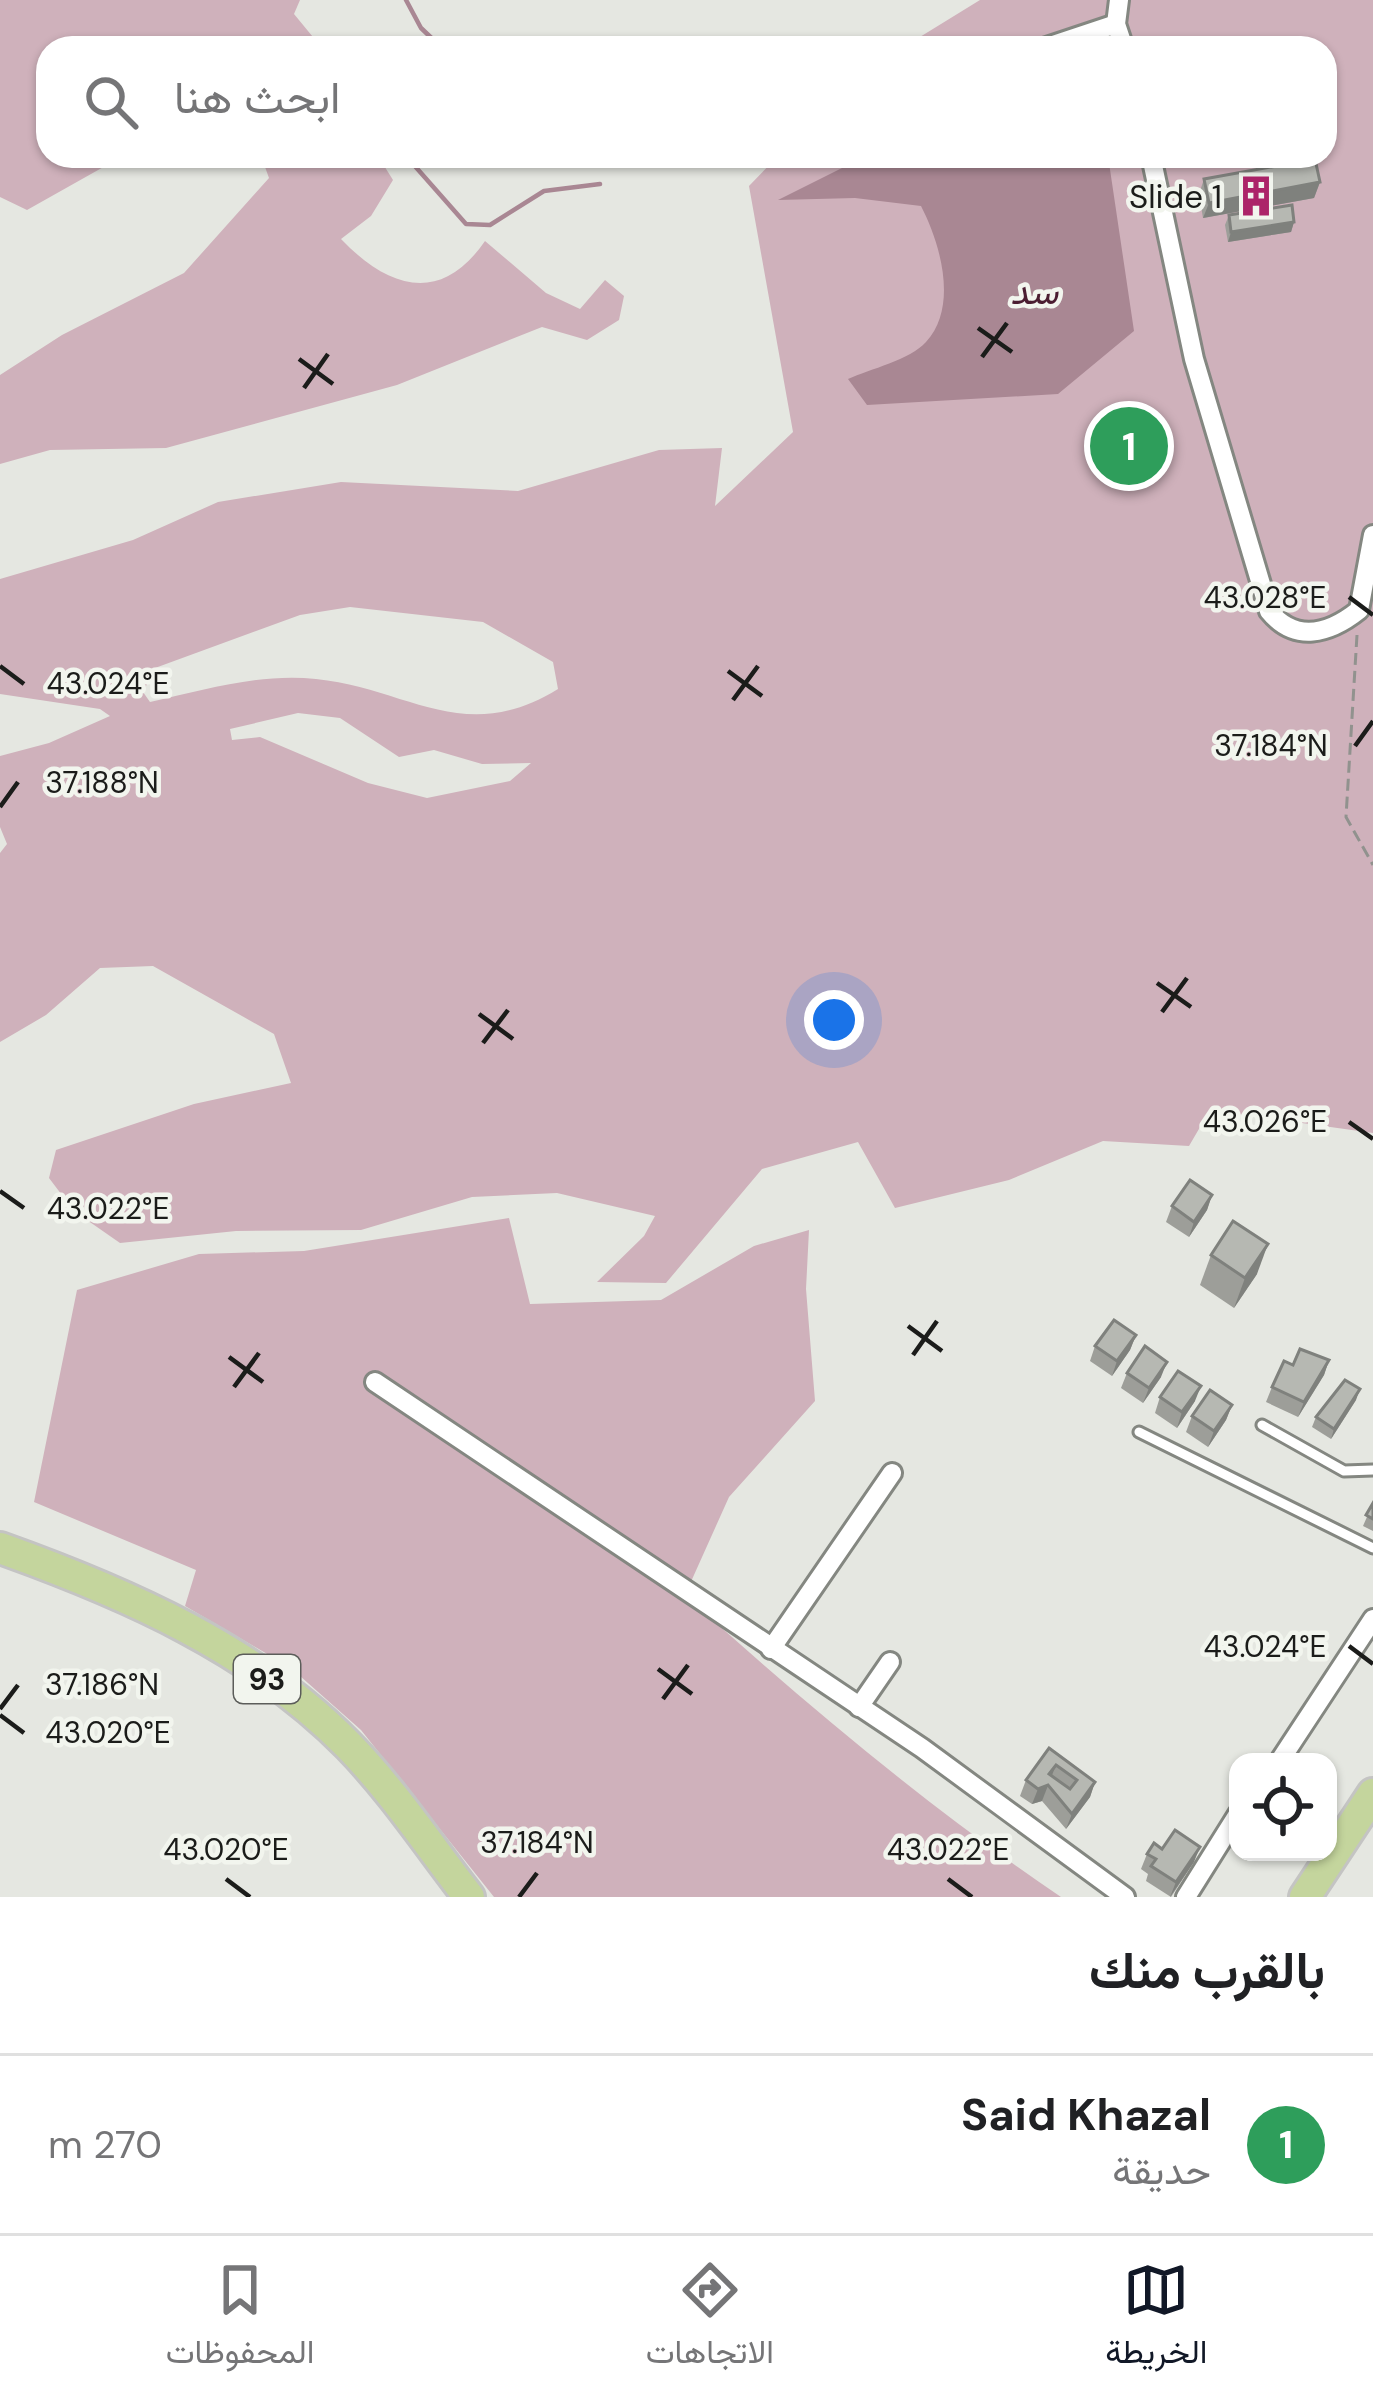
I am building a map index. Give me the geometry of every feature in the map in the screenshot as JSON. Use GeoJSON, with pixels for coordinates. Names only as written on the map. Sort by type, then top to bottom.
{"type":"FeatureCollection","features":[{"type":"Feature","properties":{"kind":"main road","name":"93"},"geometry":{"type":"LineString","coordinates":[[0,1548],[125,1596],[219,1646],[291,1695],[350,1747],[469,1897]]}},
{"type":"Feature","properties":{"kind":"main road"},"geometry":{"type":"LineString","coordinates":[[1305,1897],[1373,1794]]}},
{"type":"Feature","properties":{"kind":"street"},"geometry":{"type":"LineString","coordinates":[[1119,0],[1116,24],[1120,36]]}},
{"type":"Feature","properties":{"kind":"street"},"geometry":{"type":"LineString","coordinates":[[1080,36],[1116,24]]}},
{"type":"Feature","properties":{"kind":"street"},"geometry":{"type":"LineString","coordinates":[[1154,168],[1194,358],[1269,611],[1287,631],[1339,626],[1366,609],[1373,535]]}},
{"type":"Feature","properties":{"kind":"street"},"geometry":{"type":"LineString","coordinates":[[375,1382],[859,1706],[1125,1897]]}},
{"type":"Feature","properties":{"kind":"street"},"geometry":{"type":"LineString","coordinates":[[771,1649],[892,1473]]}},
{"type":"Feature","properties":{"kind":"street"},"geometry":{"type":"LineString","coordinates":[[1285,1753],[1373,1619]]}},
{"type":"Feature","properties":{"kind":"street"},"geometry":{"type":"LineString","coordinates":[[859,1706],[890,1662]]}},
{"type":"Feature","properties":{"kind":"street"},"geometry":{"type":"LineString","coordinates":[[1186,1897],[1229,1828]]}},
{"type":"Feature","properties":{"kind":"lane"},"geometry":{"type":"LineString","coordinates":[[1262,1425],[1344,1471],[1373,1470]]}},
{"type":"Feature","properties":{"kind":"lane"},"geometry":{"type":"LineString","coordinates":[[1139,1432],[1373,1548]]}},
{"type":"Feature","properties":{"kind":"path"},"geometry":{"type":"LineString","coordinates":[[1366,609],[1346,817],[1373,866]]}},
{"type":"Feature","properties":{"kind":"shaded area"},"geometry":{"type":"Polygon","coordinates":[[[0,0],[300,0],[294,14],[312,36],[36,36],[36,168],[102,168],[27,210],[0,197],[0,0]]]}},
{"type":"Feature","properties":{"kind":"shaded area"},"geometry":{"type":"Polygon","coordinates":[[[980,0],[1373,0],[1373,1133],[1210,1110],[1189,1146],[1103,1141],[1009,1180],[895,1208],[858,1142],[762,1169],[666,1283],[597,1282],[644,1236],[655,1216],[557,1193],[472,1197],[361,1230],[236,1231],[120,1243],[74,1211],[49,1178],[56,1150],[194,1104],[291,1083],[274,1034],[153,966],[100,968],[46,1015],[0,1042],[0,853],[7,844],[0,827],[0,756],[49,743],[110,716],[100,709],[0,694],[0,579],[133,540],[218,502],[341,482],[518,491],[659,450],[722,448],[715,506],[793,432],[749,186],[766,168],[1337,168],[1337,36],[922,36],[980,0]],[[350,607],[300,615],[155,668],[143,692],[150,702],[253,680],[316,679],[464,714],[524,706],[558,689],[553,662],[483,622],[350,607]],[[298,713],[230,729],[232,740],[260,737],[368,783],[427,798],[510,781],[531,763],[482,764],[434,750],[399,757],[340,718],[298,713]]]}},
{"type":"Feature","properties":{"kind":"shaded area"},"geometry":{"type":"Polygon","coordinates":[[[265,168],[386,168],[393,180],[371,216],[341,239],[378,269],[415,283],[433,282],[451,275],[485,241],[546,293],[580,309],[605,280],[624,296],[619,320],[587,340],[542,327],[397,385],[166,448],[50,450],[0,464],[0,375],[62,335],[184,273],[269,178],[265,168]]]}},
{"type":"Feature","properties":{"kind":"shaded area"},"geometry":{"type":"Polygon","coordinates":[[[509,1218],[530,1304],[661,1300],[754,1246],[809,1230],[806,1289],[815,1401],[729,1497],[685,1595],[868,1753],[1061,1897],[494,1897],[361,1730],[291,1668],[185,1606],[196,1570],[34,1502],[77,1290],[199,1254],[304,1251],[509,1218]]]}},
{"type":"Feature","properties":{"kind":"water","name":"سد"},"geometry":{"type":"Polygon","coordinates":[[[842,168],[1110,168],[1134,331],[1058,394],[867,405],[848,379],[919,348],[942,311],[943,274],[928,221],[921,206],[855,198],[778,200],[842,168]]]}},
{"type":"Feature","properties":{"kind":"building"},"geometry":{"type":"Polygon","coordinates":[[[1265,168],[1317,168],[1320,182],[1209,203],[1204,179],[1265,168]]]}},
{"type":"Feature","properties":{"kind":"building"},"geometry":{"type":"Polygon","coordinates":[[[1292,205],[1294,222],[1231,232],[1229,215],[1292,205]]]}},
{"type":"Feature","properties":{"kind":"building"},"geometry":{"type":"Polygon","coordinates":[[[1190,1180],[1212,1195],[1194,1222],[1172,1206],[1190,1180]]]}},
{"type":"Feature","properties":{"kind":"building"},"geometry":{"type":"Polygon","coordinates":[[[1233,1221],[1268,1244],[1245,1278],[1211,1255],[1233,1221]]]}},
{"type":"Feature","properties":{"kind":"building"},"geometry":{"type":"Polygon","coordinates":[[[1114,1320],[1136,1335],[1117,1361],[1095,1346],[1114,1320]]]}},
{"type":"Feature","properties":{"kind":"building"},"geometry":{"type":"Polygon","coordinates":[[[1145,1346],[1167,1362],[1149,1388],[1127,1373],[1145,1346]]]}},
{"type":"Feature","properties":{"kind":"building"},"geometry":{"type":"Polygon","coordinates":[[[1300,1349],[1329,1360],[1304,1402],[1272,1387],[1284,1361],[1293,1365],[1300,1349]]]}},
{"type":"Feature","properties":{"kind":"building"},"geometry":{"type":"Polygon","coordinates":[[[1178,1371],[1201,1386],[1182,1412],[1160,1397],[1178,1371]]]}},
{"type":"Feature","properties":{"kind":"building"},"geometry":{"type":"Polygon","coordinates":[[[1345,1380],[1360,1389],[1334,1429],[1316,1417],[1345,1380]]]}},
{"type":"Feature","properties":{"kind":"building"},"geometry":{"type":"Polygon","coordinates":[[[1210,1390],[1232,1405],[1214,1431],[1192,1416],[1210,1390]]]}},
{"type":"Feature","properties":{"kind":"building"},"geometry":{"type":"Polygon","coordinates":[[[1049,1748],[1095,1782],[1072,1814],[1048,1785],[1038,1789],[1026,1780],[1049,1748]],[[1056,1765],[1049,1774],[1070,1789],[1077,1780],[1056,1765]]]}},
{"type":"Feature","properties":{"kind":"building"},"geometry":{"type":"Polygon","coordinates":[[[1175,1830],[1200,1847],[1176,1882],[1151,1866],[1156,1859],[1147,1854],[1154,1843],[1162,1849],[1175,1830]]]}},
{"type":"Feature","properties":{"kind":"waterway"},"geometry":{"type":"LineString","coordinates":[[406,0],[429,36]]}},
{"type":"Feature","properties":{"kind":"waterway"},"geometry":{"type":"LineString","coordinates":[[417,168],[466,224],[490,225],[544,191],[600,184]]}},
{"type":"Feature","properties":{"kind":"place","name":"Slide 1"},"geometry":{"type":"Point","coordinates":[1256,196]}},
{"type":"Feature","properties":{"kind":"place","name":"Said Khazal"},"geometry":{"type":"Point","coordinates":[1129,446]}}]}
